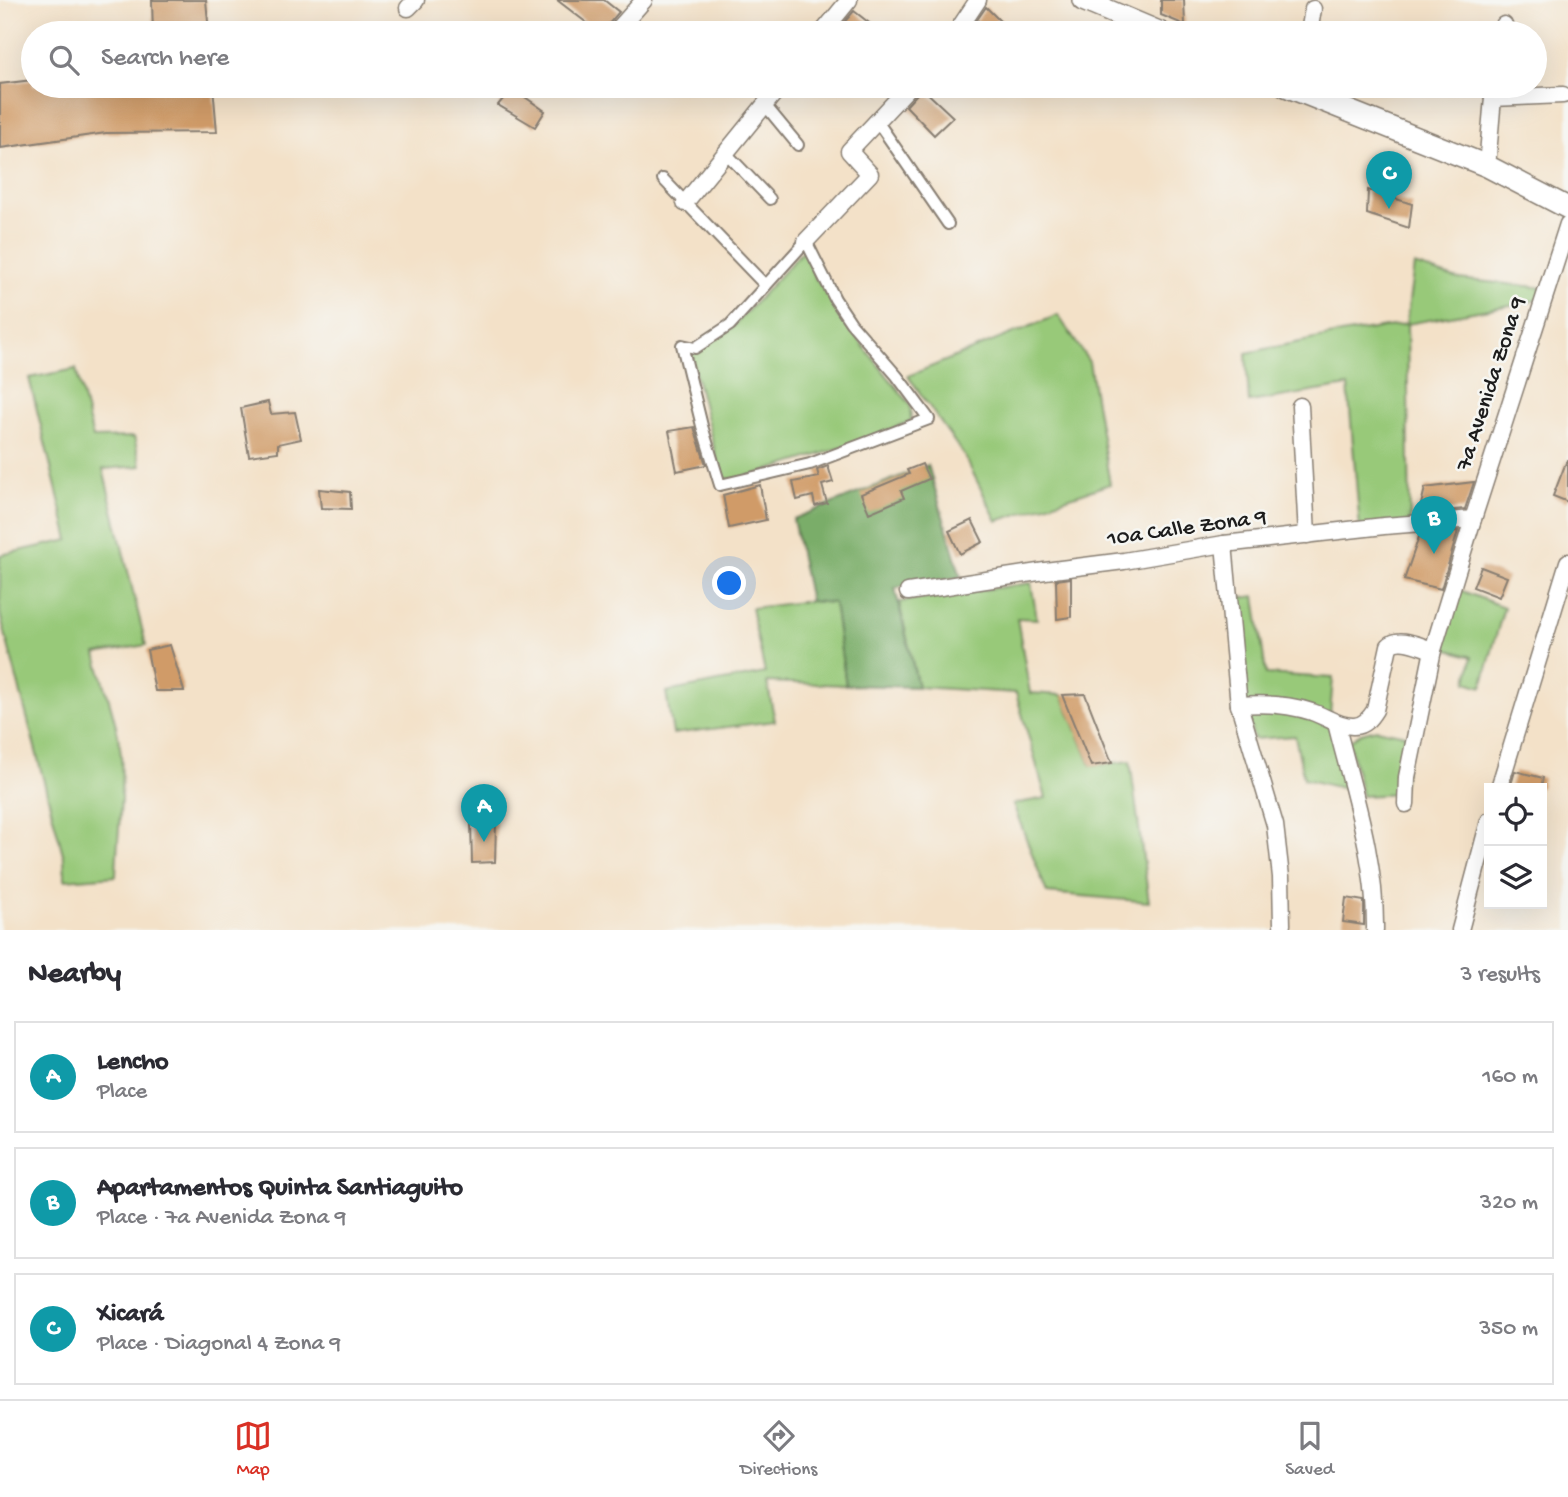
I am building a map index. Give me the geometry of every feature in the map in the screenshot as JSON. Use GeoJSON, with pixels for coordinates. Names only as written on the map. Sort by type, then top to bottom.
{"type":"FeatureCollection","features":[{"type":"Feature","properties":{"kind":"main road"},"geometry":{"type":"LineString","coordinates":[[1083,0],[1133,21]]}},
{"type":"Feature","properties":{"kind":"main road"},"geometry":{"type":"LineString","coordinates":[[1320,98],[1487,166],[1568,208]]}},
{"type":"Feature","properties":{"kind":"street"},"geometry":{"type":"LineString","coordinates":[[626,21],[644,0]]}},
{"type":"Feature","properties":{"kind":"street"},"geometry":{"type":"LineString","coordinates":[[832,21],[849,0]]}},
{"type":"Feature","properties":{"kind":"street"},"geometry":{"type":"LineString","coordinates":[[964,21],[978,0]]}},
{"type":"Feature","properties":{"kind":"street"},"geometry":{"type":"LineString","coordinates":[[1311,21],[1313,9]]}},
{"type":"Feature","properties":{"kind":"street"},"geometry":{"type":"LineString","coordinates":[[1547,94],[1563,94]]}},
{"type":"Feature","properties":{"kind":"street"},"geometry":{"type":"LineString","coordinates":[[685,203],[771,98]]}},
{"type":"Feature","properties":{"kind":"street"},"geometry":{"type":"LineString","coordinates":[[806,241],[840,307],[929,419],[810,464],[720,485],[682,345],[695,348],[730,326],[765,285],[806,241],[870,174],[849,151],[899,98]]}},
{"type":"Feature","properties":{"kind":"street"},"geometry":{"type":"LineString","coordinates":[[1487,166],[1493,98]]}},
{"type":"Feature","properties":{"kind":"street"},"geometry":{"type":"LineString","coordinates":[[765,105],[798,145]]}},
{"type":"Feature","properties":{"kind":"street"},"geometry":{"type":"LineString","coordinates":[[877,121],[948,224]]}},
{"type":"Feature","properties":{"kind":"street"},"geometry":{"type":"LineString","coordinates":[[726,153],[770,199]]}},
{"type":"Feature","properties":{"kind":"street"},"geometry":{"type":"LineString","coordinates":[[663,179],[765,285]]}},
{"type":"Feature","properties":{"kind":"street","name":"7a Avenida Zona 9"},"geometry":{"type":"LineString","coordinates":[[1406,804],[1407,776],[1433,650],[1472,519],[1568,224]]}},
{"type":"Feature","properties":{"kind":"street"},"geometry":{"type":"LineString","coordinates":[[1300,406],[1307,535]]}},
{"type":"Feature","properties":{"kind":"street","name":"10a Calle Zona 9"},"geometry":{"type":"LineString","coordinates":[[908,592],[1224,544],[1472,519]]}},
{"type":"Feature","properties":{"kind":"street"},"geometry":{"type":"LineString","coordinates":[[1224,544],[1239,705],[1275,825],[1281,877],[1282,925]]}},
{"type":"Feature","properties":{"kind":"street"},"geometry":{"type":"LineString","coordinates":[[1501,783],[1568,562]]}},
{"type":"Feature","properties":{"kind":"street"},"geometry":{"type":"LineString","coordinates":[[1239,705],[1278,705],[1308,710],[1336,723],[1358,726],[1370,718],[1375,710],[1389,646],[1399,640],[1433,650]]}},
{"type":"Feature","properties":{"kind":"street"},"geometry":{"type":"LineString","coordinates":[[1336,723],[1368,849],[1373,878],[1374,930]]}},
{"type":"Feature","properties":{"kind":"street"},"geometry":{"type":"LineString","coordinates":[[1460,930],[1484,840]]}},
{"type":"Feature","properties":{"kind":"green space"},"geometry":{"type":"Polygon","coordinates":[[[804,249],[815,277],[867,351],[910,404],[911,421],[857,443],[740,479],[722,479],[690,353],[733,327],[804,249]]]}},
{"type":"Feature","properties":{"kind":"green space"},"geometry":{"type":"Polygon","coordinates":[[[1414,265],[1458,279],[1547,288],[1543,299],[1407,324],[1410,524],[1360,529],[1348,386],[1249,402],[1246,353],[1406,324],[1414,265]]]}},
{"type":"Feature","properties":{"kind":"green space"},"geometry":{"type":"Polygon","coordinates":[[[1058,315],[1089,362],[1110,484],[997,521],[965,457],[908,376],[1058,315]]]}},
{"type":"Feature","properties":{"kind":"green space"},"geometry":{"type":"Polygon","coordinates":[[[76,369],[93,438],[134,437],[141,466],[103,469],[146,645],[96,654],[114,717],[121,755],[116,876],[65,880],[64,858],[0,614],[0,555],[69,540],[29,378],[76,369]]]}},
{"type":"Feature","properties":{"kind":"green space"},"geometry":{"type":"Polygon","coordinates":[[[928,465],[961,577],[895,588],[918,687],[846,685],[834,603],[810,601],[793,519],[928,465]]]}},
{"type":"Feature","properties":{"kind":"green space"},"geometry":{"type":"Polygon","coordinates":[[[1031,583],[1037,619],[1017,618],[1030,693],[1062,695],[1091,766],[1130,761],[1149,902],[1047,893],[1013,804],[1046,798],[1016,693],[918,687],[899,602],[1031,583]]]}},
{"type":"Feature","properties":{"kind":"green space"},"geometry":{"type":"Polygon","coordinates":[[[1452,587],[1504,607],[1482,687],[1467,682],[1472,657],[1435,645],[1452,587]]]}},
{"type":"Feature","properties":{"kind":"green space"},"geometry":{"type":"Polygon","coordinates":[[[1255,596],[1266,674],[1333,678],[1330,715],[1241,702],[1231,599],[1255,596]]]}},
{"type":"Feature","properties":{"kind":"green space"},"geometry":{"type":"Polygon","coordinates":[[[810,601],[834,603],[846,685],[767,682],[775,721],[673,734],[666,692],[765,673],[751,608],[810,601]]]}},
{"type":"Feature","properties":{"kind":"green space"},"geometry":{"type":"Polygon","coordinates":[[[1264,706],[1331,724],[1349,790],[1304,779],[1295,736],[1254,739],[1244,708],[1264,706]]]}},
{"type":"Feature","properties":{"kind":"green space"},"geometry":{"type":"Polygon","coordinates":[[[1376,729],[1411,736],[1401,794],[1362,796],[1349,741],[1361,733],[1376,729]]]}},
{"type":"Feature","properties":{"kind":"building"},"geometry":{"type":"Polygon","coordinates":[[[152,0],[206,0],[208,21],[153,21],[152,0]]]}},
{"type":"Feature","properties":{"kind":"building"},"geometry":{"type":"Polygon","coordinates":[[[557,0],[604,0],[619,12],[611,21],[584,21],[557,0]]]}},
{"type":"Feature","properties":{"kind":"building"},"geometry":{"type":"Polygon","coordinates":[[[1161,0],[1184,0],[1185,21],[1175,21],[1161,15],[1161,0]]]}},
{"type":"Feature","properties":{"kind":"building"},"geometry":{"type":"Polygon","coordinates":[[[986,7],[1000,21],[976,21],[986,7]]]}},
{"type":"Feature","properties":{"kind":"building"},"geometry":{"type":"Polygon","coordinates":[[[854,11],[867,21],[845,21],[854,11]]]}},
{"type":"Feature","properties":{"kind":"building"},"geometry":{"type":"Polygon","coordinates":[[[21,81],[21,98],[214,98],[217,132],[106,133],[0,148],[0,84],[21,81]]]}},
{"type":"Feature","properties":{"kind":"building"},"geometry":{"type":"Polygon","coordinates":[[[504,98],[526,98],[545,111],[535,127],[498,105],[504,98]]]}},
{"type":"Feature","properties":{"kind":"building"},"geometry":{"type":"Polygon","coordinates":[[[913,98],[933,98],[953,117],[934,135],[906,106],[913,98]]]}},
{"type":"Feature","properties":{"kind":"building"},"geometry":{"type":"Polygon","coordinates":[[[1368,190],[1412,204],[1409,228],[1367,214],[1368,190]]]}},
{"type":"Feature","properties":{"kind":"building"},"geometry":{"type":"Polygon","coordinates":[[[268,402],[271,414],[295,412],[301,439],[278,444],[278,452],[249,456],[241,408],[268,402]]]}},
{"type":"Feature","properties":{"kind":"building"},"geometry":{"type":"Polygon","coordinates":[[[694,427],[706,465],[677,471],[669,431],[694,427]]]}},
{"type":"Feature","properties":{"kind":"building"},"geometry":{"type":"Polygon","coordinates":[[[1568,460],[1568,502],[1553,496],[1568,460]]]}},
{"type":"Feature","properties":{"kind":"building"},"geometry":{"type":"Polygon","coordinates":[[[922,464],[929,479],[901,491],[904,498],[869,513],[861,494],[909,474],[907,470],[922,464]]]}},
{"type":"Feature","properties":{"kind":"building"},"geometry":{"type":"Polygon","coordinates":[[[828,466],[833,482],[822,485],[827,503],[815,506],[813,496],[797,500],[793,482],[819,477],[817,470],[828,466]]]}},
{"type":"Feature","properties":{"kind":"building"},"geometry":{"type":"Polygon","coordinates":[[[1474,482],[1465,509],[1419,513],[1425,488],[1474,482]]]}},
{"type":"Feature","properties":{"kind":"building"},"geometry":{"type":"Polygon","coordinates":[[[760,485],[766,520],[729,528],[723,495],[760,485]]]}},
{"type":"Feature","properties":{"kind":"building"},"geometry":{"type":"Polygon","coordinates":[[[319,489],[350,492],[351,509],[321,508],[319,489]]]}},
{"type":"Feature","properties":{"kind":"building"},"geometry":{"type":"Polygon","coordinates":[[[972,520],[983,542],[960,554],[949,531],[972,520]]]}},
{"type":"Feature","properties":{"kind":"building"},"geometry":{"type":"Polygon","coordinates":[[[1458,531],[1441,589],[1404,580],[1420,534],[1458,531]]]}},
{"type":"Feature","properties":{"kind":"building"},"geometry":{"type":"Polygon","coordinates":[[[1481,567],[1507,577],[1499,597],[1473,587],[1481,567]]]}},
{"type":"Feature","properties":{"kind":"building"},"geometry":{"type":"Polygon","coordinates":[[[1071,578],[1071,617],[1057,619],[1056,580],[1071,578]]]}},
{"type":"Feature","properties":{"kind":"building"},"geometry":{"type":"Polygon","coordinates":[[[170,645],[184,691],[155,691],[147,650],[170,645]]]}},
{"type":"Feature","properties":{"kind":"building"},"geometry":{"type":"Polygon","coordinates":[[[1085,694],[1112,763],[1091,766],[1062,695],[1085,694]]]}},
{"type":"Feature","properties":{"kind":"building"},"geometry":{"type":"Polygon","coordinates":[[[1515,771],[1543,778],[1542,783],[1511,783],[1515,771]]]}},
{"type":"Feature","properties":{"kind":"building"},"geometry":{"type":"Polygon","coordinates":[[[471,821],[496,821],[495,862],[472,863],[471,821]]]}},
{"type":"Feature","properties":{"kind":"building"},"geometry":{"type":"Polygon","coordinates":[[[1346,898],[1364,901],[1364,925],[1343,922],[1346,898]]]}},
{"type":"Feature","properties":{"kind":"place","name":"Xicará"},"geometry":{"type":"Point","coordinates":[1389,209]}},
{"type":"Feature","properties":{"kind":"place","name":"Apartamentos Quinta Santiaguito"},"geometry":{"type":"Point","coordinates":[1434,554]}},
{"type":"Feature","properties":{"kind":"place","name":"Lencho"},"geometry":{"type":"Point","coordinates":[484,842]}}]}
